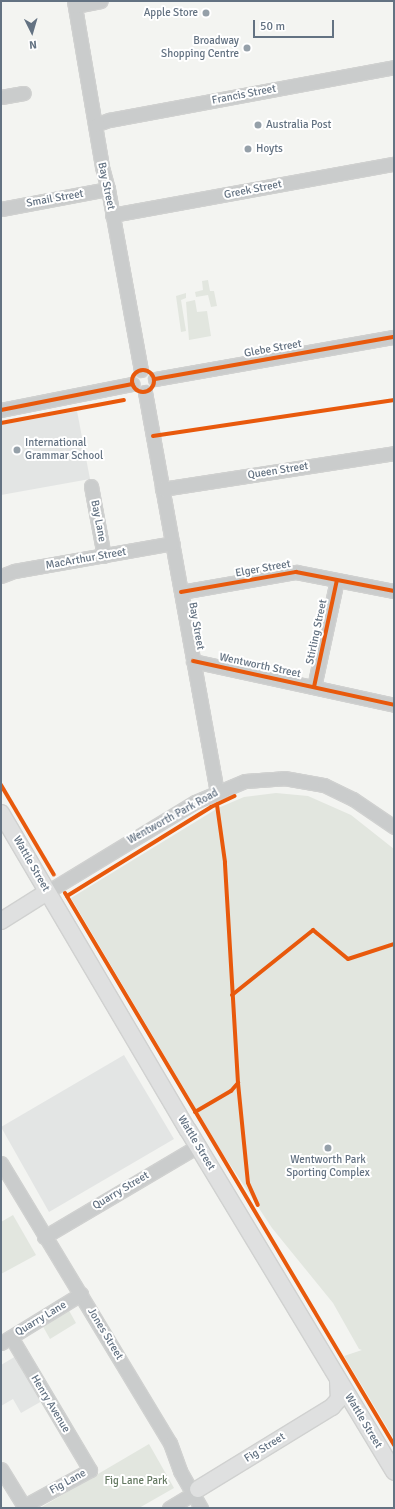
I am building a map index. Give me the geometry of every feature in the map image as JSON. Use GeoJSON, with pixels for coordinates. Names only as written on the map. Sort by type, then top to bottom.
{"type":"FeatureCollection","features":[{"type":"Feature","properties":{"kind":"main road","name":"Wattle Street"},"geometry":{"type":"LineString","coordinates":[[1,813],[198,1146],[394,1472]]}},
{"type":"Feature","properties":{"kind":"main road"},"geometry":{"type":"LineString","coordinates":[[1,921],[47,892]]}},
{"type":"Feature","properties":{"kind":"main road"},"geometry":{"type":"LineString","coordinates":[[332,1407],[339,1399],[338,1380]]}},
{"type":"Feature","properties":{"kind":"main road"},"geometry":{"type":"LineString","coordinates":[[332,1407],[350,1408],[360,1414]]}},
{"type":"Feature","properties":{"kind":"main road","name":"Fig Street"},"geometry":{"type":"LineString","coordinates":[[195,1492],[332,1407]]}},
{"type":"Feature","properties":{"kind":"street"},"geometry":{"type":"LineString","coordinates":[[75,4],[102,1]]}},
{"type":"Feature","properties":{"kind":"street","name":"Bay Street"},"geometry":{"type":"LineString","coordinates":[[75,4],[102,172],[108,189],[140,370]]}},
{"type":"Feature","properties":{"kind":"street","name":"Francis Street"},"geometry":{"type":"LineString","coordinates":[[95,125],[110,120],[394,66]]}},
{"type":"Feature","properties":{"kind":"street"},"geometry":{"type":"LineString","coordinates":[[1,97],[24,93]]}},
{"type":"Feature","properties":{"kind":"street","name":"Greek Street"},"geometry":{"type":"LineString","coordinates":[[112,215],[394,164]]}},
{"type":"Feature","properties":{"kind":"street","name":"Smail Street"},"geometry":{"type":"LineString","coordinates":[[1,209],[108,189]]}},
{"type":"Feature","properties":{"kind":"street","name":"Glebe Street"},"geometry":{"type":"LineString","coordinates":[[155,380],[394,337]]}},
{"type":"Feature","properties":{"kind":"street"},"geometry":{"type":"LineString","coordinates":[[140,370],[151,372],[155,380],[153,386],[145,392],[135,389],[132,384],[133,375],[140,370]]}},
{"type":"Feature","properties":{"kind":"street"},"geometry":{"type":"LineString","coordinates":[[1,410],[132,384]]}},
{"type":"Feature","properties":{"kind":"street","name":"Bay Street"},"geometry":{"type":"LineString","coordinates":[[145,392],[217,792]]}},
{"type":"Feature","properties":{"kind":"street","name":"Queen Street"},"geometry":{"type":"LineString","coordinates":[[162,489],[394,453]]}},
{"type":"Feature","properties":{"kind":"street","name":"Bay Lane"},"geometry":{"type":"LineString","coordinates":[[91,486],[104,556]]}},
{"type":"Feature","properties":{"kind":"street","name":"MacArthur Street"},"geometry":{"type":"LineString","coordinates":[[1,576],[14,571],[173,543]]}},
{"type":"Feature","properties":{"kind":"street","name":"Elger Street"},"geometry":{"type":"LineString","coordinates":[[181,592],[296,572],[394,591]]}},
{"type":"Feature","properties":{"kind":"street","name":"Stirling Street"},"geometry":{"type":"LineString","coordinates":[[314,687],[337,580]]}},
{"type":"Feature","properties":{"kind":"street","name":"Wentworth Street"},"geometry":{"type":"LineString","coordinates":[[193,661],[394,705]]}},
{"type":"Feature","properties":{"kind":"street","name":"Wentworth Park Road"},"geometry":{"type":"LineString","coordinates":[[47,892],[195,802],[217,792],[257,780],[284,778],[311,781],[353,799],[394,828]]}},
{"type":"Feature","properties":{"kind":"street","name":"Quarry Street"},"geometry":{"type":"LineString","coordinates":[[44,1237],[198,1146]]}},
{"type":"Feature","properties":{"kind":"street","name":"Jones Street"},"geometry":{"type":"LineString","coordinates":[[1,1163],[44,1237],[81,1294],[170,1444],[195,1492],[200,1508]]}},
{"type":"Feature","properties":{"kind":"street","name":"Quarry Lane"},"geometry":{"type":"LineString","coordinates":[[6,1340],[81,1294]]}},
{"type":"Feature","properties":{"kind":"street","name":"Henry Avenue"},"geometry":{"type":"LineString","coordinates":[[6,1340],[90,1470]]}},
{"type":"Feature","properties":{"kind":"street"},"geometry":{"type":"LineString","coordinates":[[1,1469],[25,1507]]}},
{"type":"Feature","properties":{"kind":"street","name":"Fig Lane"},"geometry":{"type":"LineString","coordinates":[[25,1507],[90,1470]]}},
{"type":"Feature","properties":{"kind":"street"},"geometry":{"type":"LineString","coordinates":[[169,1508],[195,1492]]}},
{"type":"Feature","properties":{"kind":"shaded area","name":"International Grammar School"},"geometry":{"type":"Polygon","coordinates":[[[77,411],[90,479],[1,495],[1,425],[77,411]]]}},
{"type":"Feature","properties":{"kind":"shaded area"},"geometry":{"type":"Polygon","coordinates":[[[124,1055],[174,1139],[49,1212],[1,1127],[124,1055]]]}},
{"type":"Feature","properties":{"kind":"shaded area"},"geometry":{"type":"Polygon","coordinates":[[[16,1356],[42,1401],[21,1413],[13,1399],[1,1406],[1,1365],[16,1356]]]}},
{"type":"Feature","properties":{"kind":"green space"},"geometry":{"type":"Polygon","coordinates":[[[208,280],[210,291],[214,291],[217,306],[211,307],[208,295],[196,297],[195,292],[203,290],[202,281],[208,280]]]}},
{"type":"Feature","properties":{"kind":"green space"},"geometry":{"type":"Polygon","coordinates":[[[186,293],[186,298],[181,300],[186,331],[181,332],[176,296],[186,293]]]}},
{"type":"Feature","properties":{"kind":"green space"},"geometry":{"type":"Polygon","coordinates":[[[195,300],[197,312],[207,311],[211,336],[189,340],[186,302],[195,300]]]}},
{"type":"Feature","properties":{"kind":"green space"},"geometry":{"type":"Polygon","coordinates":[[[276,793],[308,796],[351,815],[394,849],[394,1439],[344,1356],[362,1350],[359,1349],[333,1303],[272,1228],[221,1151],[71,898],[218,808],[244,797],[276,793]]]}},
{"type":"Feature","properties":{"kind":"green space"},"geometry":{"type":"Polygon","coordinates":[[[13,1215],[36,1255],[1,1274],[1,1222],[13,1215]]]}},
{"type":"Feature","properties":{"kind":"green space"},"geometry":{"type":"Polygon","coordinates":[[[67,1307],[76,1323],[50,1339],[41,1323],[67,1307]]]}},
{"type":"Feature","properties":{"kind":"green space","name":"Fig Lane Park"},"geometry":{"type":"Polygon","coordinates":[[[149,1444],[174,1488],[139,1508],[40,1508],[149,1444]]]}},
{"type":"Feature","properties":{"kind":"cycle path"},"geometry":{"type":"LineString","coordinates":[[155,379],[394,337]]}},
{"type":"Feature","properties":{"kind":"cycle path"},"geometry":{"type":"LineString","coordinates":[[139,370],[147,370],[154,377],[154,381],[154,385],[147,392],[139,392],[132,385],[132,377],[139,370]]}},
{"type":"Feature","properties":{"kind":"cycle path"},"geometry":{"type":"LineString","coordinates":[[1,410],[132,384]]}},
{"type":"Feature","properties":{"kind":"cycle path"},"geometry":{"type":"LineString","coordinates":[[1,423],[124,400]]}},
{"type":"Feature","properties":{"kind":"cycle path"},"geometry":{"type":"LineString","coordinates":[[153,436],[394,400]]}},
{"type":"Feature","properties":{"kind":"cycle path"},"geometry":{"type":"LineString","coordinates":[[181,592],[296,572],[394,591]]}},
{"type":"Feature","properties":{"kind":"cycle path"},"geometry":{"type":"LineString","coordinates":[[314,687],[337,580]]}},
{"type":"Feature","properties":{"kind":"cycle path"},"geometry":{"type":"LineString","coordinates":[[193,661],[394,705]]}},
{"type":"Feature","properties":{"kind":"cycle path"},"geometry":{"type":"LineString","coordinates":[[1,785],[54,875]]}},
{"type":"Feature","properties":{"kind":"cycle path"},"geometry":{"type":"LineString","coordinates":[[67,896],[211,807],[235,796]]}},
{"type":"Feature","properties":{"kind":"cycle path"},"geometry":{"type":"LineString","coordinates":[[195,1112],[231,1091],[238,1083],[225,862],[217,805]]}},
{"type":"Feature","properties":{"kind":"cycle path"},"geometry":{"type":"LineString","coordinates":[[65,893],[394,1445]]}},
{"type":"Feature","properties":{"kind":"cycle path"},"geometry":{"type":"LineString","coordinates":[[232,995],[313,930],[348,959],[394,944]]}},
{"type":"Feature","properties":{"kind":"cycle path"},"geometry":{"type":"LineString","coordinates":[[238,1083],[248,1183],[258,1205]]}},
{"type":"Feature","properties":{"kind":"place","name":"Apple Store"},"geometry":{"type":"Point","coordinates":[206,13]}},
{"type":"Feature","properties":{"kind":"place","name":"Broadway Shopping Centre"},"geometry":{"type":"Point","coordinates":[247,48]}},
{"type":"Feature","properties":{"kind":"place","name":"Australia Post"},"geometry":{"type":"Point","coordinates":[258,125]}},
{"type":"Feature","properties":{"kind":"place","name":"Hoyts"},"geometry":{"type":"Point","coordinates":[248,149]}},
{"type":"Feature","properties":{"kind":"place","name":"International Grammar School"},"geometry":{"type":"Point","coordinates":[17,450]}},
{"type":"Feature","properties":{"kind":"place","name":"Wentworth Park Sporting Complex"},"geometry":{"type":"Point","coordinates":[328,1148]}}]}
